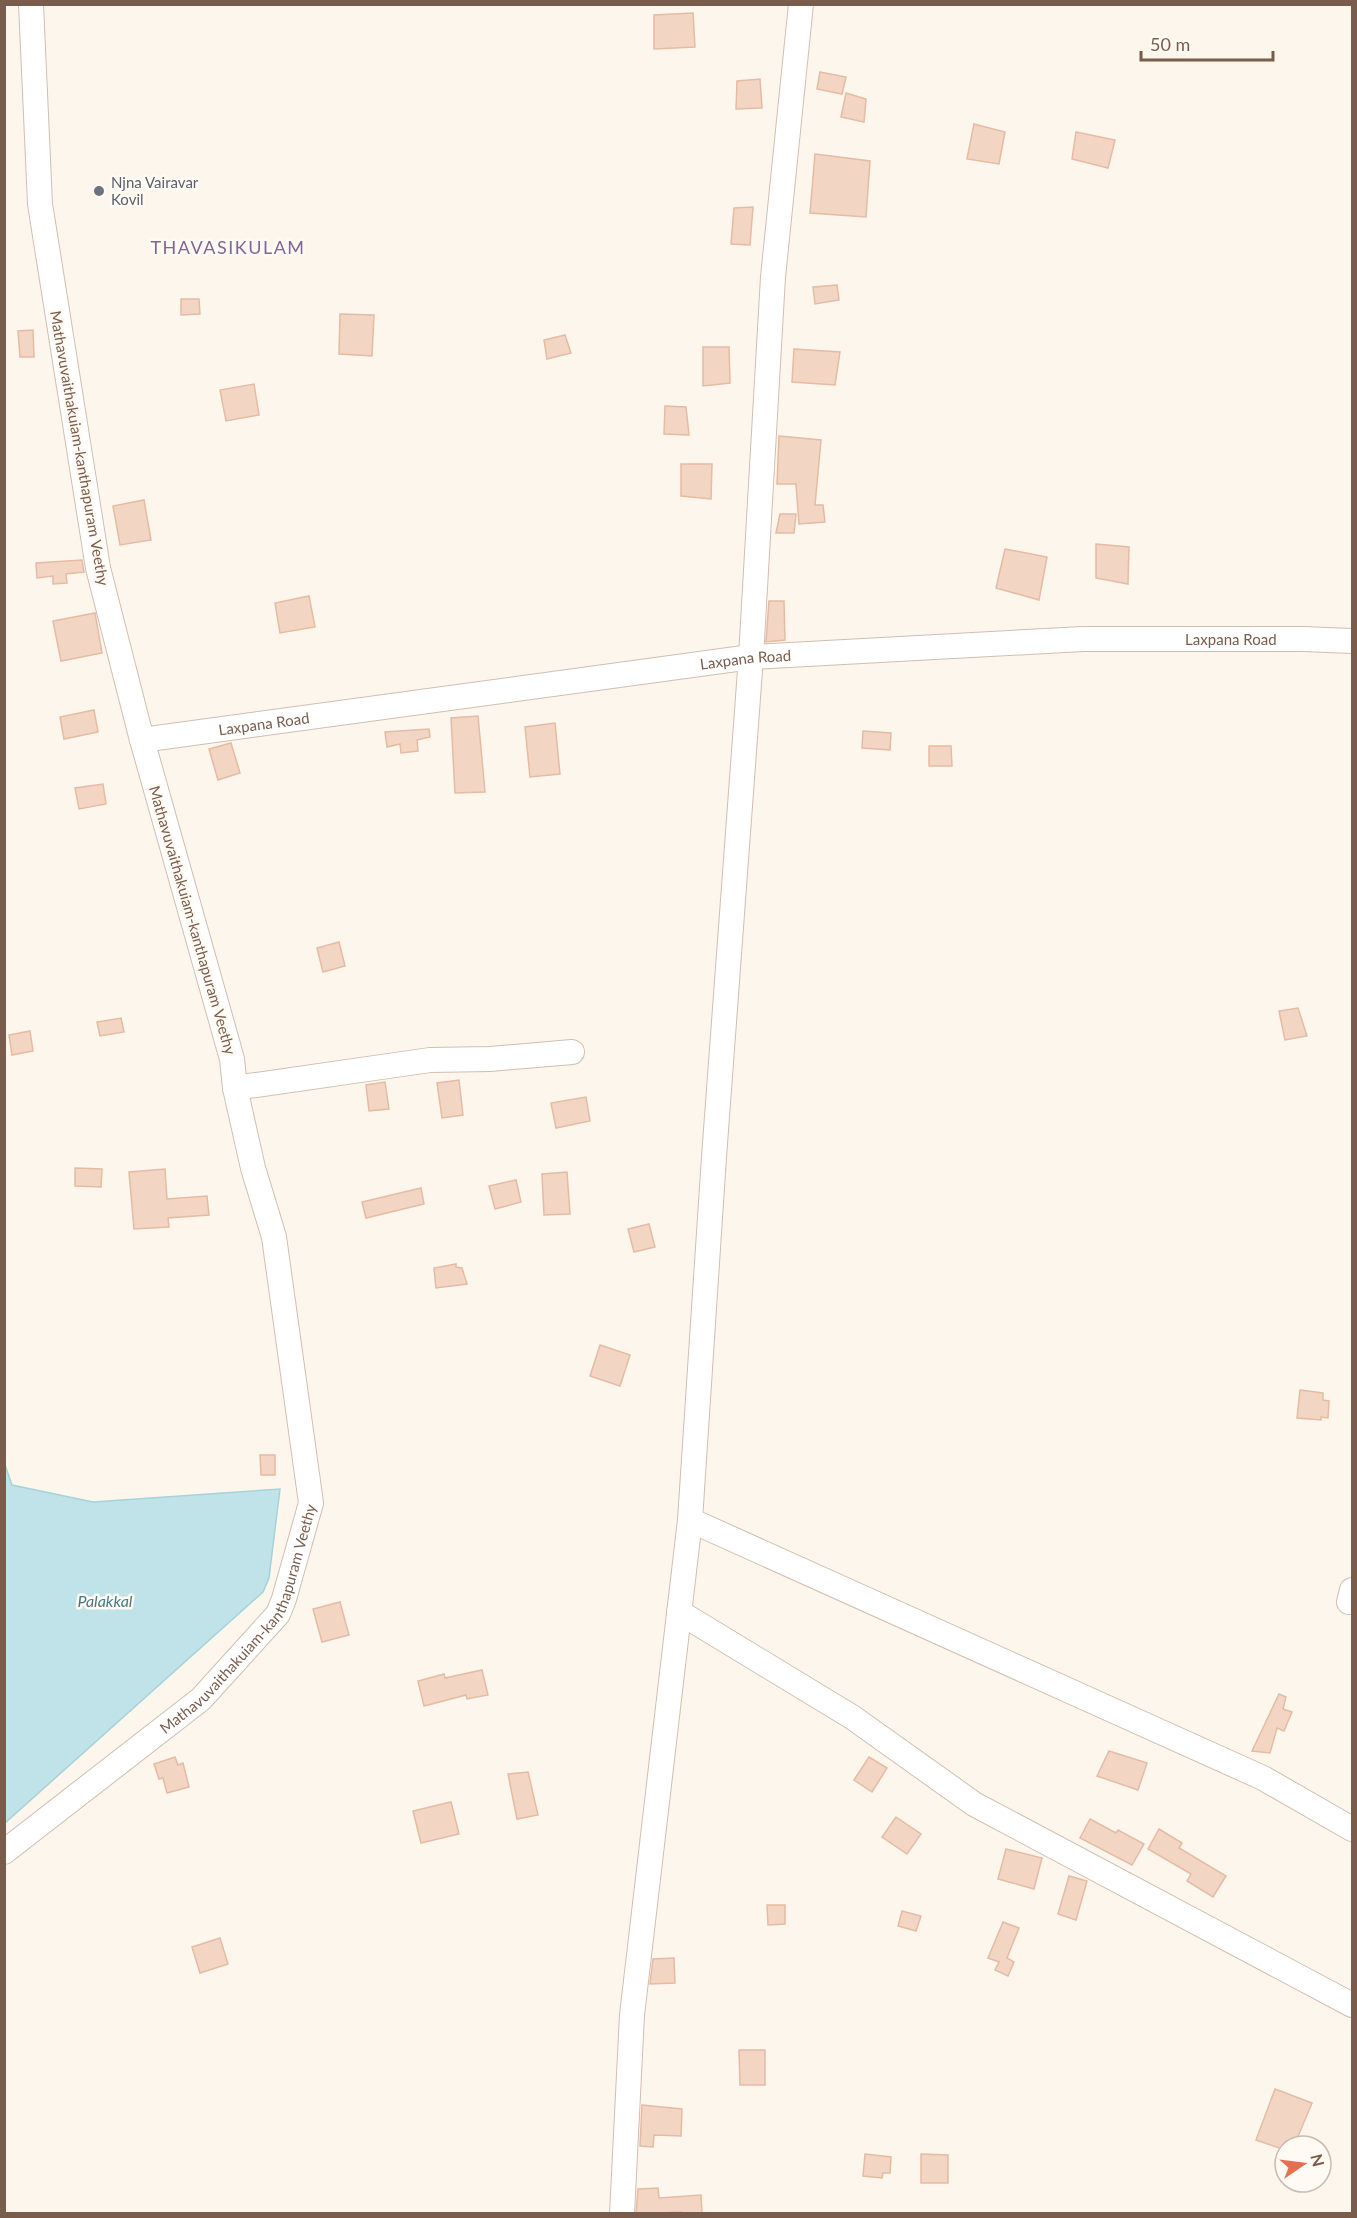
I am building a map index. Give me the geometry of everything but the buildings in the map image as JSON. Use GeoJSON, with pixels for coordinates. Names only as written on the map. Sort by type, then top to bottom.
{"type":"FeatureCollection","features":[{"type":"Feature","properties":{"kind":"street","name":"Mathavuvaithakuiam-kanthapuram Veethy"},"geometry":{"type":"LineString","coordinates":[[4,1852],[201,1700],[278,1614],[311,1503],[274,1237],[253,1168],[235,1088],[232,1059],[142,740],[98,568],[40,204],[31,4]]}},
{"type":"Feature","properties":{"kind":"street"},"geometry":{"type":"LineString","coordinates":[[622,2214],[632,2015],[690,1520],[714,1145],[751,657],[773,277],[801,4]]}},
{"type":"Feature","properties":{"kind":"street","name":"Laxpana Road"},"geometry":{"type":"LineString","coordinates":[[142,740],[751,657],[1083,639],[1292,639],[1353,642]]}},
{"type":"Feature","properties":{"kind":"street"},"geometry":{"type":"LineString","coordinates":[[235,1088],[430,1060],[490,1059],[572,1052]]}},
{"type":"Feature","properties":{"kind":"street"},"geometry":{"type":"LineString","coordinates":[[690,1520],[1263,1778],[1353,1829]]}},
{"type":"Feature","properties":{"kind":"street"},"geometry":{"type":"LineString","coordinates":[[1353,1590],[1349,1602],[1353,1601]]}},
{"type":"Feature","properties":{"kind":"street"},"geometry":{"type":"LineString","coordinates":[[679,1612],[852,1717],[974,1804],[1353,2005]]}},
{"type":"Feature","properties":{"kind":"water","name":"Palakkal"},"geometry":{"type":"Polygon","coordinates":[[[4,1462],[12,1485],[93,1502],[280,1489],[269,1578],[263,1592],[5,1823],[4,1462]]]}},
{"type":"Feature","properties":{"kind":"place","name":"Njna Vairavar Kovil"},"geometry":{"type":"Point","coordinates":[99,191]}},
{"type":"Feature","properties":{"kind":"district","name":"THAVASIKULAM"},"geometry":{"type":"Point","coordinates":[228,247]}}]}
